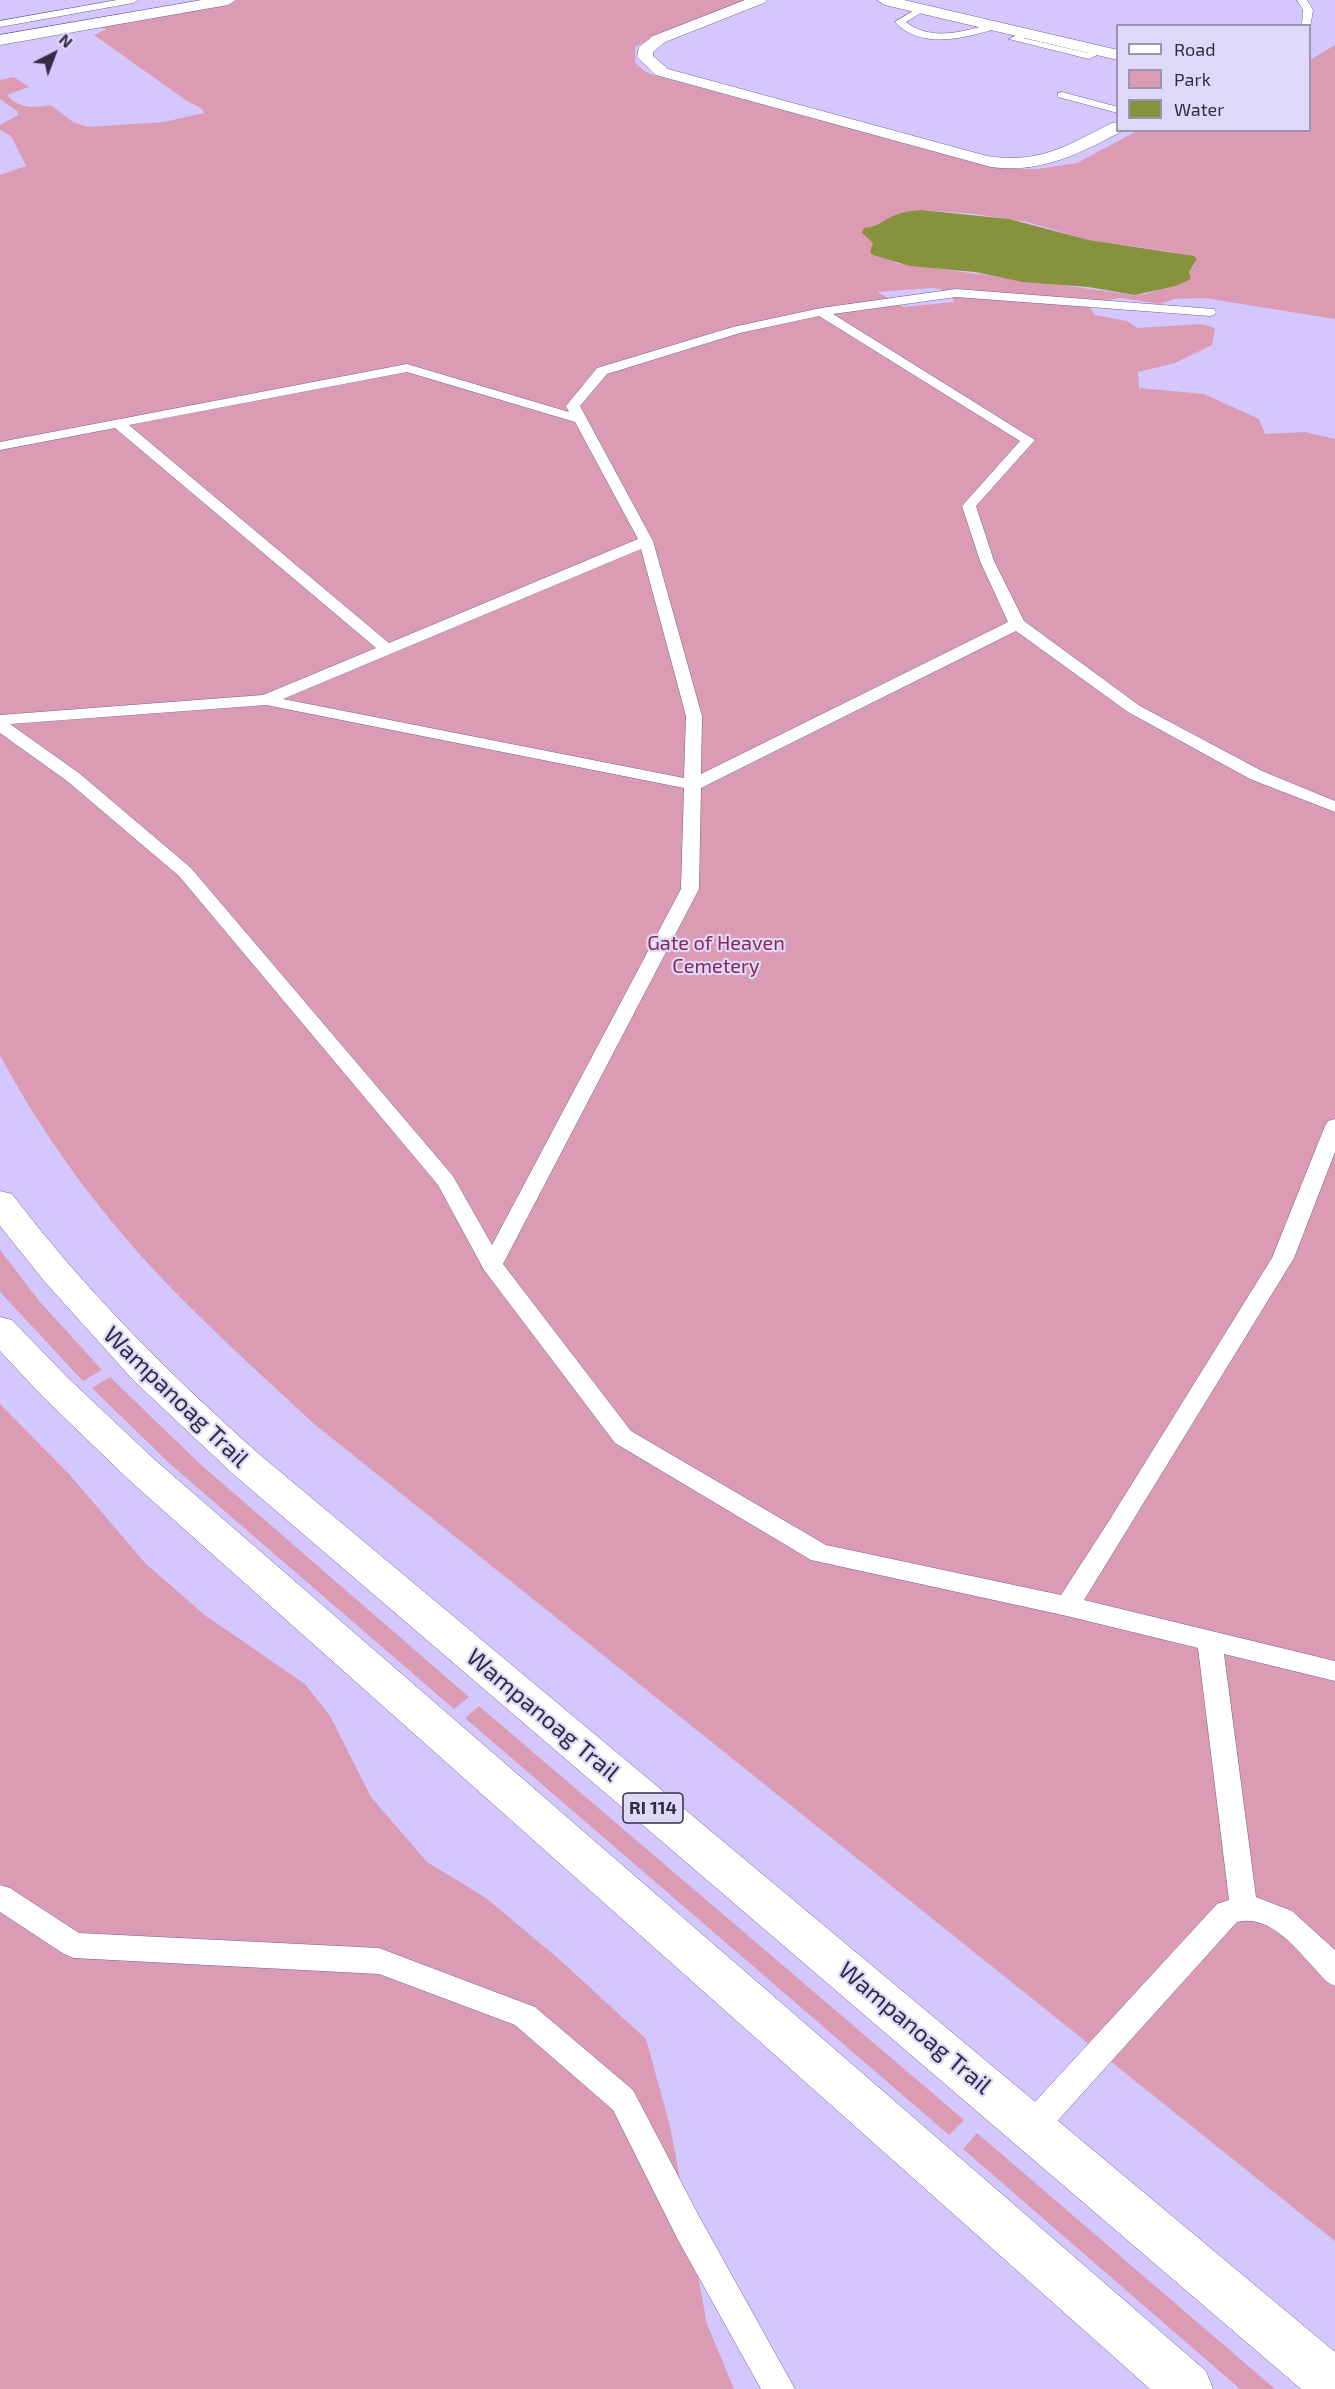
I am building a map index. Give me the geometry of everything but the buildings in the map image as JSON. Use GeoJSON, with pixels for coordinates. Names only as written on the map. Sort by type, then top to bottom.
{"type":"FeatureCollection","features":[{"type":"Feature","properties":{"kind":"main road"},"geometry":{"type":"LineString","coordinates":[[0,40],[228,0]]}},
{"type":"Feature","properties":{"kind":"main road"},"geometry":{"type":"LineString","coordinates":[[759,0],[659,39],[645,50],[645,57],[662,72],[982,160],[1020,164],[1041,161],[1116,129]]}},
{"type":"Feature","properties":{"kind":"main road"},"geometry":{"type":"LineString","coordinates":[[885,0],[918,5],[1116,55]]}},
{"type":"Feature","properties":{"kind":"main road","name":"Wampanoag Trail"},"geometry":{"type":"LineString","coordinates":[[0,1202],[81,1304],[116,1343],[208,1431],[1335,2385]]}},
{"type":"Feature","properties":{"kind":"main road"},"geometry":{"type":"LineString","coordinates":[[0,1329],[55,1387],[142,1470],[1188,2389]]}},
{"type":"Feature","properties":{"kind":"lane"},"geometry":{"type":"LineString","coordinates":[[0,24],[133,0]]}},
{"type":"Feature","properties":{"kind":"lane"},"geometry":{"type":"LineString","coordinates":[[1302,0],[1308,10],[1306,24]]}},
{"type":"Feature","properties":{"kind":"lane"},"geometry":{"type":"LineString","coordinates":[[918,5],[900,22],[914,32],[936,36],[955,35],[995,26]]}},
{"type":"Feature","properties":{"kind":"lane"},"geometry":{"type":"LineString","coordinates":[[1062,95],[1116,109]]}},
{"type":"Feature","properties":{"kind":"lane"},"geometry":{"type":"LineString","coordinates":[[492,1265],[690,889],[694,716],[646,541],[573,406],[602,371],[737,330],[820,312],[956,293],[1210,312]]}},
{"type":"Feature","properties":{"kind":"lane"},"geometry":{"type":"LineString","coordinates":[[820,312],[1028,440],[969,506],[987,561],[1017,624],[1134,709],[1256,775],[1335,807]]}},
{"type":"Feature","properties":{"kind":"lane"},"geometry":{"type":"LineString","coordinates":[[0,446],[407,368],[580,419]]}},
{"type":"Feature","properties":{"kind":"lane"},"geometry":{"type":"LineString","coordinates":[[119,424],[387,649]]}},
{"type":"Feature","properties":{"kind":"lane"},"geometry":{"type":"LineString","coordinates":[[266,700],[646,541]]}},
{"type":"Feature","properties":{"kind":"lane"},"geometry":{"type":"LineString","coordinates":[[0,720],[266,700],[693,785],[1017,624]]}},
{"type":"Feature","properties":{"kind":"lane"},"geometry":{"type":"LineString","coordinates":[[0,725],[73,777],[185,872],[446,1181],[492,1265],[623,1437],[820,1553],[1067,1606],[1335,1671]]}},
{"type":"Feature","properties":{"kind":"lane"},"geometry":{"type":"LineString","coordinates":[[1067,1606],[1116,1532],[1282,1258],[1335,1126]]}},
{"type":"Feature","properties":{"kind":"lane"},"geometry":{"type":"LineString","coordinates":[[1210,1641],[1244,1908]]}},
{"type":"Feature","properties":{"kind":"lane"},"geometry":{"type":"LineString","coordinates":[[0,1897],[74,1946],[379,1961],[525,2016],[623,2100],[689,2229],[779,2389]]}},
{"type":"Feature","properties":{"kind":"lane"},"geometry":{"type":"LineString","coordinates":[[1032,2127],[1227,1913],[1244,1908],[1270,1913],[1296,1930],[1332,1967],[1335,1973]]}},
{"type":"Feature","properties":{"kind":"green space","name":"Gate of Heaven Cemetery"},"geometry":{"type":"Polygon","coordinates":[[[226,0],[748,0],[649,38],[635,47],[635,62],[644,71],[657,76],[931,150],[1011,169],[1037,169],[1077,163],[1135,132],[1311,132],[1311,59],[1335,45],[1335,319],[1204,298],[1174,299],[1160,304],[1121,298],[1087,303],[1095,315],[1127,321],[1137,328],[1202,324],[1215,328],[1212,345],[1175,363],[1138,372],[1139,388],[1204,394],[1259,419],[1265,434],[1305,432],[1335,439],[1335,2241],[313,1423],[210,1327],[113,1223],[41,1125],[0,1055],[0,175],[26,166],[11,136],[0,130],[0,125],[18,115],[17,111],[0,99],[0,80],[14,77],[29,87],[7,95],[16,103],[33,107],[51,105],[73,122],[88,127],[164,122],[204,113],[201,108],[187,101],[94,35],[107,29],[96,27],[226,0]],[[921,210],[890,218],[880,226],[862,233],[896,263],[1135,295],[1191,279],[1189,272],[1196,262],[1172,252],[1089,240],[1027,222],[975,214],[921,210]],[[940,289],[877,292],[904,307],[954,302],[951,295],[940,289]]]}},
{"type":"Feature","properties":{"kind":"green space"},"geometry":{"type":"Polygon","coordinates":[[[0,1250],[40,1302],[102,1370],[83,1381],[0,1292],[0,1250]]]}},
{"type":"Feature","properties":{"kind":"green space"},"geometry":{"type":"Polygon","coordinates":[[[110,1377],[199,1463],[469,1697],[454,1709],[170,1464],[92,1388],[110,1377]]]}},
{"type":"Feature","properties":{"kind":"green space"},"geometry":{"type":"Polygon","coordinates":[[[0,1404],[69,1474],[146,1564],[206,1616],[305,1684],[330,1716],[371,1797],[427,1862],[486,1898],[560,1960],[646,2039],[670,2126],[707,2324],[734,2389],[0,2389],[0,1404]]]}},
{"type":"Feature","properties":{"kind":"green space"},"geometry":{"type":"Polygon","coordinates":[[[479,1706],[964,2120],[949,2135],[465,1718],[479,1706]]]}},
{"type":"Feature","properties":{"kind":"green space"},"geometry":{"type":"Polygon","coordinates":[[[977,2133],[1275,2389],[1240,2389],[963,2149],[977,2133]]]}},
{"type":"Feature","properties":{"kind":"water"},"geometry":{"type":"Polygon","coordinates":[[[921,210],[1009,219],[1089,240],[1194,256],[1197,259],[1189,272],[1191,279],[1175,286],[1135,295],[1088,287],[1023,282],[975,272],[910,266],[873,255],[870,252],[873,243],[862,233],[864,228],[898,214],[921,210]]]}}]}
